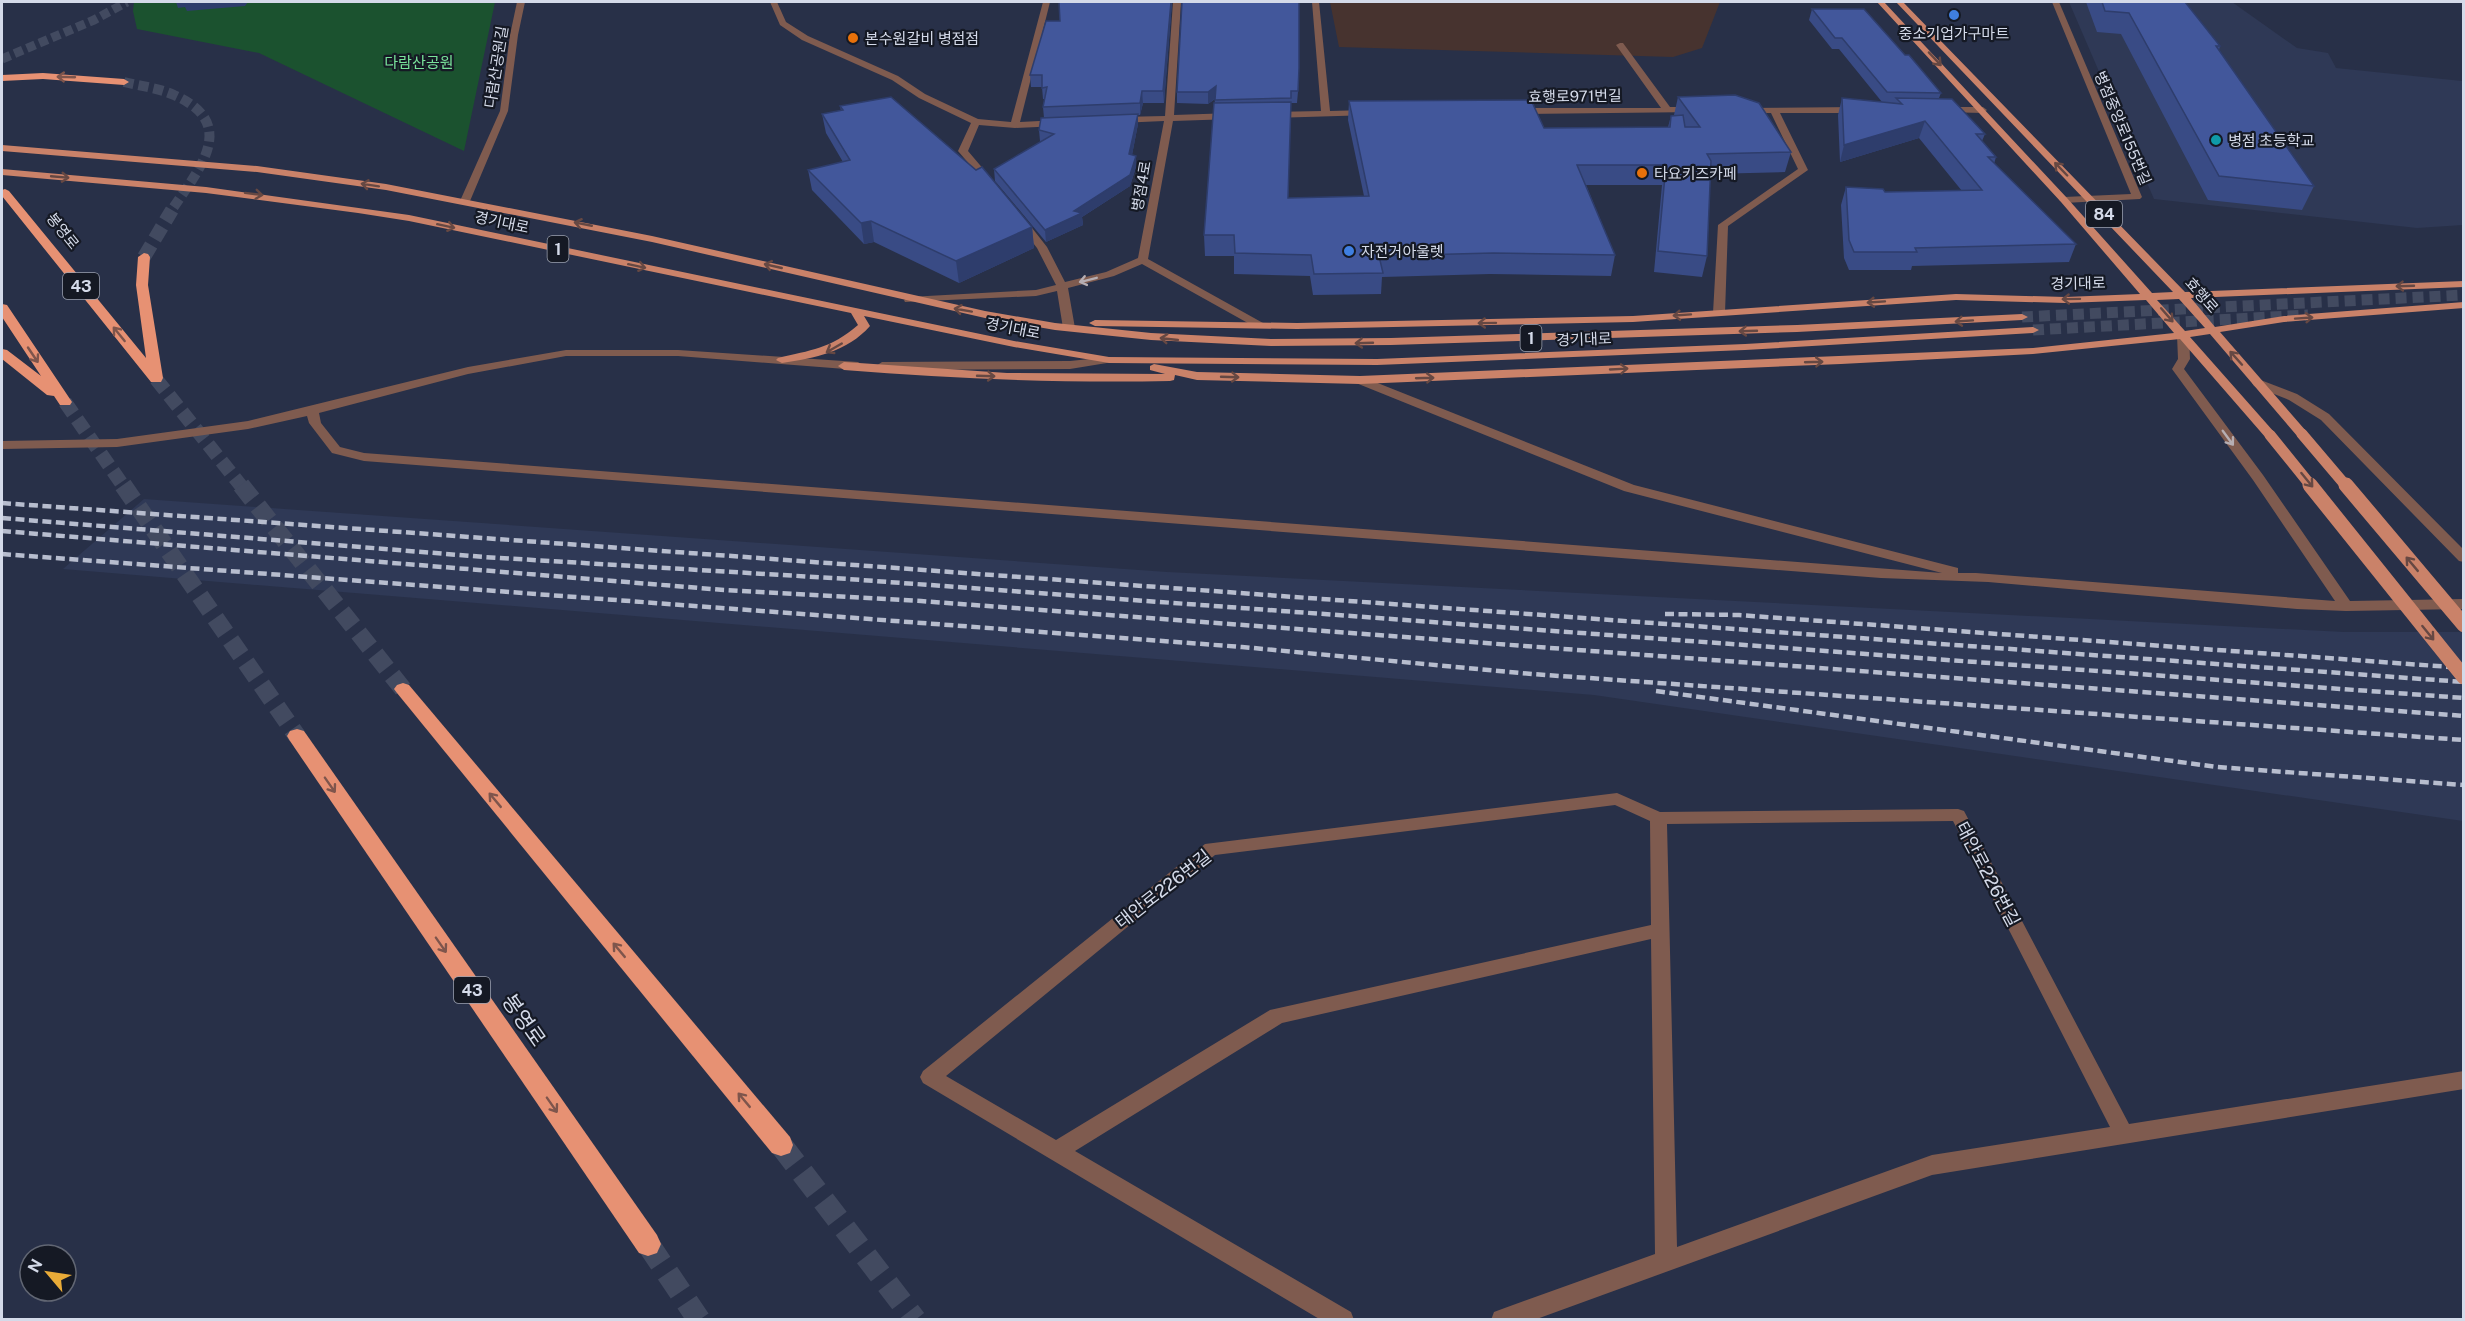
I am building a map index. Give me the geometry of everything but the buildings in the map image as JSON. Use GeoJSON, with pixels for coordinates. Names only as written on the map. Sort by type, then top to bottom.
{"type":"FeatureCollection","features":[{"type":"Feature","properties":{"kind":"highway"},"geometry":{"type":"LineString","coordinates":[[2,78],[43,76],[124,82]]}},
{"type":"Feature","properties":{"kind":"highway","name":"봉영로"},"geometry":{"type":"LineString","coordinates":[[5,194],[156,379],[142,285],[144,257]]}},
{"type":"Feature","properties":{"kind":"highway"},"geometry":{"type":"LineString","coordinates":[[2,308],[65,402],[2,353]]}},
{"type":"Feature","properties":{"kind":"highway"},"geometry":{"type":"LineString","coordinates":[[403,689],[781,1145]]}},
{"type":"Feature","properties":{"kind":"highway","name":"봉영로"},"geometry":{"type":"LineString","coordinates":[[297,736],[648,1244]]}},
{"type":"Feature","properties":{"kind":"main road","name":"84"},"geometry":{"type":"LineString","coordinates":[[1880,2],[1983,110],[2150,296],[2270,435],[2463,677]]}},
{"type":"Feature","properties":{"kind":"main road","name":"효행로"},"geometry":{"type":"LineString","coordinates":[[1899,2],[2181,294],[2463,625]]}},
{"type":"Feature","properties":{"kind":"main road","name":"경기대로"},"geometry":{"type":"LineString","coordinates":[[2,148],[262,170],[465,201],[623,233],[909,300],[1041,323],[1188,341],[1308,344],[1798,329],[2022,317]]}},
{"type":"Feature","properties":{"kind":"main road","name":"경기대로"},"geometry":{"type":"LineString","coordinates":[[2,172],[222,190],[334,204],[1014,344],[1110,360],[1377,362],[1733,347],[2033,330]]}},
{"type":"Feature","properties":{"kind":"main road","name":"경기대로"},"geometry":{"type":"LineString","coordinates":[[1069,326],[1538,321],[1719,313],[1956,297],[2065,300],[2463,284]]}},
{"type":"Feature","properties":{"kind":"main road"},"geometry":{"type":"LineString","coordinates":[[844,366],[939,375],[1098,380],[1197,376],[1360,380],[2033,351],[2183,335],[2284,319],[2463,305]]}},
{"type":"Feature","properties":{"kind":"main road"},"geometry":{"type":"LineString","coordinates":[[782,360],[826,353],[850,339],[864,326],[855,311]]}},
{"type":"Feature","properties":{"kind":"main road"},"geometry":{"type":"LineString","coordinates":[[1110,360],[1197,376]]}},
{"type":"Feature","properties":{"kind":"street","name":"다람산공원길"},"geometry":{"type":"LineString","coordinates":[[465,201],[504,111],[514,35],[521,2]]}},
{"type":"Feature","properties":{"kind":"street"},"geometry":{"type":"LineString","coordinates":[[774,2],[783,23],[805,38],[895,78],[922,96],[976,122],[1015,125],[1068,122]]}},
{"type":"Feature","properties":{"kind":"street"},"geometry":{"type":"LineString","coordinates":[[1015,125],[1047,2]]}},
{"type":"Feature","properties":{"kind":"street","name":"병점4로"},"geometry":{"type":"LineString","coordinates":[[1143,260],[1168,118],[1177,2]]}},
{"type":"Feature","properties":{"kind":"street"},"geometry":{"type":"LineString","coordinates":[[1315,2],[1326,114]]}},
{"type":"Feature","properties":{"kind":"street","name":"병점중앙로155번길"},"geometry":{"type":"LineString","coordinates":[[2055,2],[2137,197],[2064,200]]}},
{"type":"Feature","properties":{"kind":"street"},"geometry":{"type":"LineString","coordinates":[[1620,45],[1667,110]]}},
{"type":"Feature","properties":{"kind":"street","name":"효행로971번길"},"geometry":{"type":"LineString","coordinates":[[1513,111],[1703,110]]}},
{"type":"Feature","properties":{"kind":"street"},"geometry":{"type":"LineString","coordinates":[[1727,110],[1867,110]]}},
{"type":"Feature","properties":{"kind":"street"},"geometry":{"type":"LineString","coordinates":[[1719,313],[1723,225],[1803,170],[1774,110]]}},
{"type":"Feature","properties":{"kind":"street"},"geometry":{"type":"LineString","coordinates":[[1936,110],[1983,110]]}},
{"type":"Feature","properties":{"kind":"street"},"geometry":{"type":"LineString","coordinates":[[1258,115],[1384,113]]}},
{"type":"Feature","properties":{"kind":"street"},"geometry":{"type":"LineString","coordinates":[[1113,120],[1247,116]]}},
{"type":"Feature","properties":{"kind":"street"},"geometry":{"type":"LineString","coordinates":[[976,122],[963,151],[999,194]]}},
{"type":"Feature","properties":{"kind":"street"},"geometry":{"type":"LineString","coordinates":[[1014,212],[1042,247],[1062,286],[1069,326]]}},
{"type":"Feature","properties":{"kind":"street"},"geometry":{"type":"LineString","coordinates":[[909,300],[1036,293],[1110,274],[1143,260],[1259,325]]}},
{"type":"Feature","properties":{"kind":"street"},"geometry":{"type":"LineString","coordinates":[[2183,335],[2184,359],[2178,369],[2258,478],[2346,606]]}},
{"type":"Feature","properties":{"kind":"street"},"geometry":{"type":"LineString","coordinates":[[2,446],[105,444],[163,438],[312,411],[468,371],[566,353],[678,353],[844,366],[1070,364],[1110,360]]}},
{"type":"Feature","properties":{"kind":"street"},"geometry":{"type":"LineString","coordinates":[[1360,380],[1629,488],[1984,579]]}},
{"type":"Feature","properties":{"kind":"street"},"geometry":{"type":"LineString","coordinates":[[2258,383],[2293,397],[2325,417],[2463,558]]}},
{"type":"Feature","properties":{"kind":"street"},"geometry":{"type":"LineString","coordinates":[[312,411],[315,423],[336,450],[364,457],[1869,573],[1984,579],[2346,606],[2463,604]]}},
{"type":"Feature","properties":{"kind":"street","name":"태안로226번길"},"geometry":{"type":"LineString","coordinates":[[1344,1320],[930,1077],[1211,849],[1617,799],[1658,818],[1958,815],[2124,1134]]}},
{"type":"Feature","properties":{"kind":"street"},"geometry":{"type":"LineString","coordinates":[[1658,818],[1666,1261]]}},
{"type":"Feature","properties":{"kind":"street"},"geometry":{"type":"LineString","coordinates":[[1057,1151],[1278,1016],[1660,930]]}},
{"type":"Feature","properties":{"kind":"street"},"geometry":{"type":"LineString","coordinates":[[1502,1320],[1932,1165],[2463,1080]]}},
{"type":"Feature","properties":{"kind":"shaded area"},"geometry":{"type":"Polygon","coordinates":[[[1330,2],[1720,2],[1702,48],[1673,57],[1339,47],[1330,2]]]}},
{"type":"Feature","properties":{"kind":"shaded area"},"geometry":{"type":"Polygon","coordinates":[[[2069,2],[2232,2],[2297,48],[2328,53],[2336,68],[2462,81],[2464,83],[2463,225],[2417,228],[2154,199],[2069,2]]]}},
{"type":"Feature","properties":{"kind":"shaded area"},"geometry":{"type":"Polygon","coordinates":[[[144,499],[1167,572],[2344,632],[2463,632],[2463,821],[1594,695],[63,569],[144,499]]]}},
{"type":"Feature","properties":{"kind":"green space","name":"다람산공원"},"geometry":{"type":"Polygon","coordinates":[[[134,2],[495,2],[464,151],[259,53],[137,29],[133,11],[134,2]]]}},
{"type":"Feature","properties":{"kind":"tunnel"},"geometry":{"type":"LineString","coordinates":[[2,59],[94,20],[127,2]]}},
{"type":"Feature","properties":{"kind":"tunnel"},"geometry":{"type":"LineString","coordinates":[[124,82],[174,95],[194,107],[205,119],[209,133],[208,148],[193,179],[171,211]]}},
{"type":"Feature","properties":{"kind":"tunnel"},"geometry":{"type":"LineString","coordinates":[[144,257],[172,210]]}},
{"type":"Feature","properties":{"kind":"tunnel"},"geometry":{"type":"LineString","coordinates":[[2022,317],[2464,295]]}},
{"type":"Feature","properties":{"kind":"tunnel"},"geometry":{"type":"LineString","coordinates":[[2033,330],[2308,315]]}},
{"type":"Feature","properties":{"kind":"tunnel"},"geometry":{"type":"LineString","coordinates":[[156,379],[242,487]]}},
{"type":"Feature","properties":{"kind":"tunnel"},"geometry":{"type":"LineString","coordinates":[[65,402],[124,487]]}},
{"type":"Feature","properties":{"kind":"tunnel"},"geometry":{"type":"LineString","coordinates":[[123,485],[297,736]]}},
{"type":"Feature","properties":{"kind":"tunnel"},"geometry":{"type":"LineString","coordinates":[[241,485],[403,689]]}},
{"type":"Feature","properties":{"kind":"tunnel"},"geometry":{"type":"LineString","coordinates":[[781,1145],[915,1320]]}},
{"type":"Feature","properties":{"kind":"tunnel"},"geometry":{"type":"LineString","coordinates":[[648,1244],[699,1320]]}},
{"type":"Feature","properties":{"kind":"railway"},"geometry":{"type":"LineString","coordinates":[[2,503],[2464,682]]}},
{"type":"Feature","properties":{"kind":"railway"},"geometry":{"type":"LineString","coordinates":[[2,518],[484,557],[848,579],[2464,698]]}},
{"type":"Feature","properties":{"kind":"railway"},"geometry":{"type":"LineString","coordinates":[[2,531],[724,590],[921,601],[2464,716]]}},
{"type":"Feature","properties":{"kind":"railway"},"geometry":{"type":"LineString","coordinates":[[2,554],[1242,647],[1532,674],[2464,740]]}},
{"type":"Feature","properties":{"kind":"railway"},"geometry":{"type":"LineString","coordinates":[[1665,614],[1739,615],[2464,668]]}},
{"type":"Feature","properties":{"kind":"railway"},"geometry":{"type":"LineString","coordinates":[[1656,691],[2217,767],[2464,785]]}},
{"type":"Feature","properties":{"kind":"place","name":"중소기업가구마트"},"geometry":{"type":"Point","coordinates":[1954,15]}},
{"type":"Feature","properties":{"kind":"place","name":"본수원갈비 병점점"},"geometry":{"type":"Point","coordinates":[853,38]}},
{"type":"Feature","properties":{"kind":"place","name":"병점 초등학교"},"geometry":{"type":"Point","coordinates":[2216,140]}},
{"type":"Feature","properties":{"kind":"place","name":"타요키즈카페"},"geometry":{"type":"Point","coordinates":[1642,173]}},
{"type":"Feature","properties":{"kind":"place","name":"자전거아울렛"},"geometry":{"type":"Point","coordinates":[1349,251]}}]}
